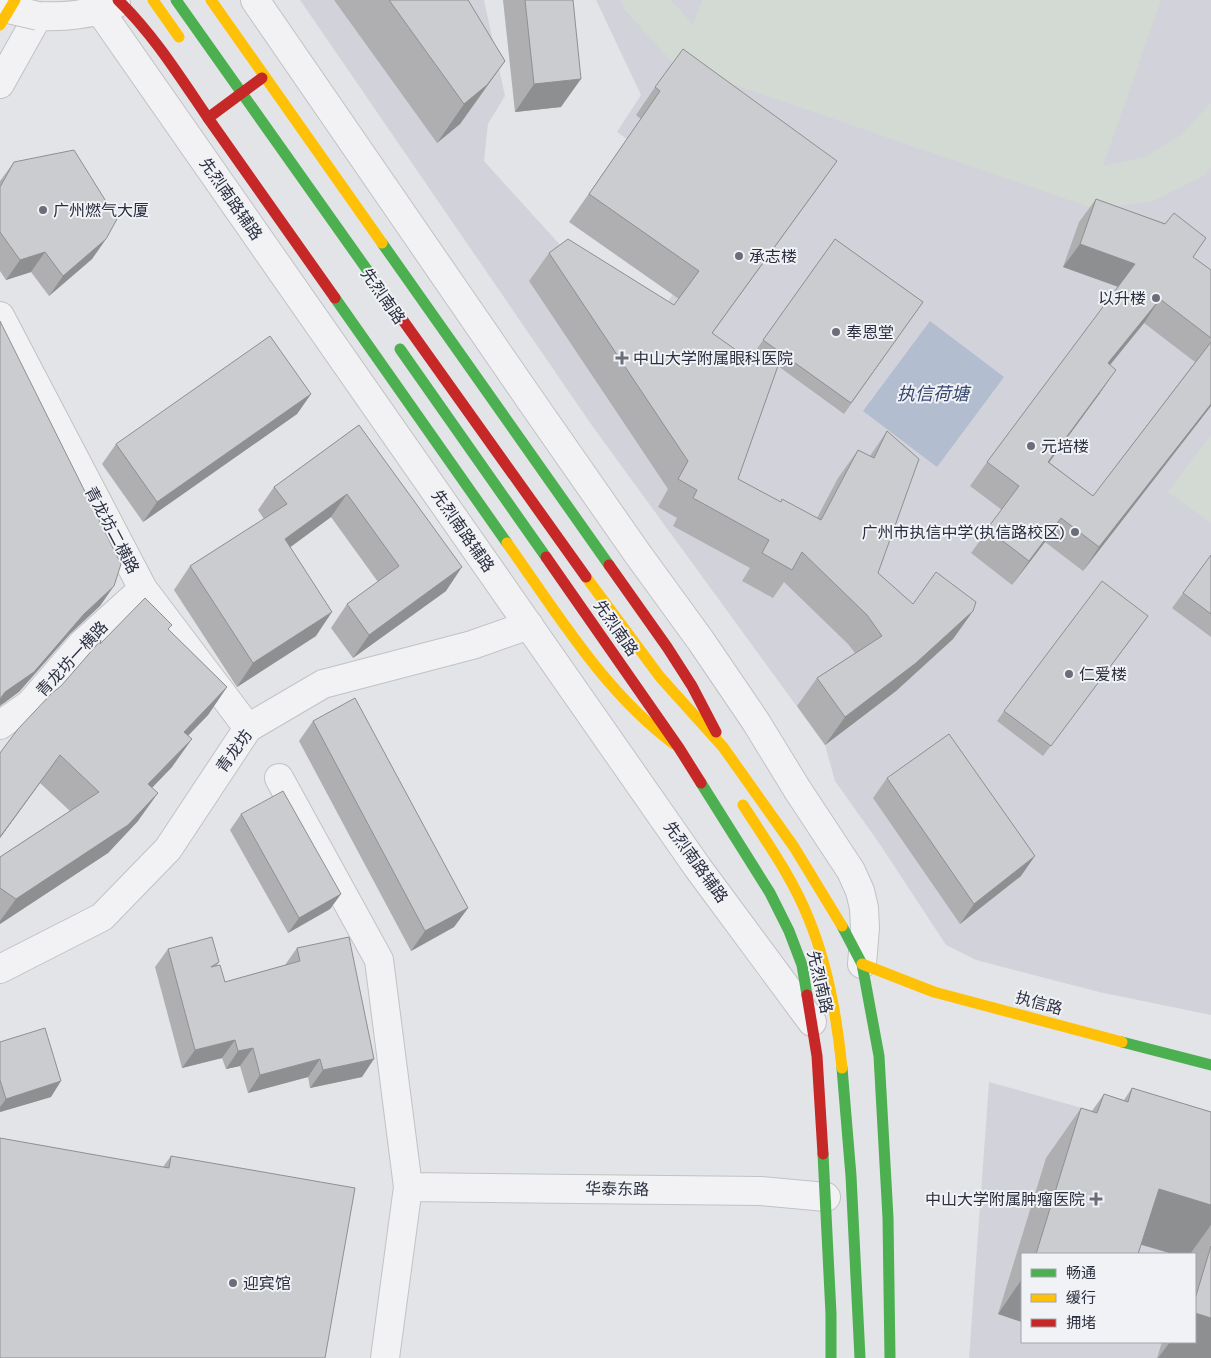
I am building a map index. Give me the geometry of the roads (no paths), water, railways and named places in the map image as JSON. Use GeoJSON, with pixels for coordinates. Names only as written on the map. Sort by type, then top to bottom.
{"type":"FeatureCollection","features":[{"type":"Feature","properties":{"kind":"main road"},"geometry":{"type":"LineString","coordinates":[[0,25],[15,0]]}},
{"type":"Feature","properties":{"kind":"main road"},"geometry":{"type":"LineString","coordinates":[[153,0],[187,47]]}},
{"type":"Feature","properties":{"kind":"main road","name":"先烈南路"},"geometry":{"type":"LineString","coordinates":[[176,0],[610,612],[660,677],[723,747],[794,847],[837,916],[862,964],[879,1056],[888,1218],[890,1358]]}},
{"type":"Feature","properties":{"kind":"main road"},"geometry":{"type":"LineString","coordinates":[[212,0],[264,77],[570,506],[667,647],[692,686],[723,747]]}},
{"type":"Feature","properties":{"kind":"main road"},"geometry":{"type":"LineString","coordinates":[[109,6],[129,10],[144,28],[558,615],[606,679],[653,730],[679,748]]}},
{"type":"Feature","properties":{"kind":"main road"},"geometry":{"type":"LineString","coordinates":[[208,118],[264,77]]}},
{"type":"Feature","properties":{"kind":"main road"},"geometry":{"type":"LineString","coordinates":[[220,95],[232,111]]}},
{"type":"Feature","properties":{"kind":"main road","name":"先烈南路"},"geometry":{"type":"LineString","coordinates":[[392,337],[679,748],[770,893],[789,931],[802,965],[812,1022],[822,1116],[831,1314],[831,1358]]}},
{"type":"Feature","properties":{"kind":"main road","name":"先烈南路"},"geometry":{"type":"LineString","coordinates":[[660,677],[702,742]]}},
{"type":"Feature","properties":{"kind":"main road","name":"先烈南路"},"geometry":{"type":"LineString","coordinates":[[739,799],[796,891],[820,951],[832,993],[841,1046],[852,1175],[860,1358]]}},
{"type":"Feature","properties":{"kind":"main road","name":"执信路"},"geometry":{"type":"LineString","coordinates":[[862,964],[934,992],[1211,1065]]}},
{"type":"Feature","properties":{"kind":"street"},"geometry":{"type":"LineString","coordinates":[[0,7],[38,16],[64,17],[125,0]]}},
{"type":"Feature","properties":{"kind":"street"},"geometry":{"type":"LineString","coordinates":[[254,0],[637,553],[702,641],[851,871],[860,891],[864,908],[865,928],[862,964]]}},
{"type":"Feature","properties":{"kind":"street","name":"先烈南路辅路"},"geometry":{"type":"LineString","coordinates":[[109,6],[118,37],[698,868],[812,1022]]}},
{"type":"Feature","properties":{"kind":"street"},"geometry":{"type":"LineString","coordinates":[[0,84],[38,16]]}},
{"type":"Feature","properties":{"kind":"street","name":"青龙坊二横路"},"geometry":{"type":"LineString","coordinates":[[0,316],[143,589],[248,728]]}},
{"type":"Feature","properties":{"kind":"street","name":"青龙坊一横路"},"geometry":{"type":"LineString","coordinates":[[0,725],[30,704],[82,644],[143,589]]}},
{"type":"Feature","properties":{"kind":"street","name":"青龙坊"},"geometry":{"type":"LineString","coordinates":[[0,969],[102,917],[168,849],[248,728],[323,684],[472,645],[529,625]]}},
{"type":"Feature","properties":{"kind":"street"},"geometry":{"type":"LineString","coordinates":[[279,778],[379,960],[408,1186],[385,1358]]}},
{"type":"Feature","properties":{"kind":"street","name":"华泰东路"},"geometry":{"type":"LineString","coordinates":[[408,1186],[760,1191],[826,1197]]}},
{"type":"Feature","properties":{"kind":"water","name":"执信荷塘"},"geometry":{"type":"Polygon","coordinates":[[[930,321],[1004,377],[937,467],[863,411],[930,321]]]}},
{"type":"Feature","properties":{"kind":"place","name":"广州燃气大厦"},"geometry":{"type":"Point","coordinates":[43,210]}},
{"type":"Feature","properties":{"kind":"place","name":"承志楼"},"geometry":{"type":"Point","coordinates":[739,256]}},
{"type":"Feature","properties":{"kind":"place","name":"以升楼"},"geometry":{"type":"Point","coordinates":[1156,298]}},
{"type":"Feature","properties":{"kind":"place","name":"奉恩堂"},"geometry":{"type":"Point","coordinates":[836,332]}},
{"type":"Feature","properties":{"kind":"place","name":"中山大学附属眼科医院"},"geometry":{"type":"Point","coordinates":[622,358]}},
{"type":"Feature","properties":{"kind":"place","name":"元培楼"},"geometry":{"type":"Point","coordinates":[1031,446]}},
{"type":"Feature","properties":{"kind":"place","name":"广州市执信中学(执信路校区)"},"geometry":{"type":"Point","coordinates":[1075,532]}},
{"type":"Feature","properties":{"kind":"place","name":"仁爱楼"},"geometry":{"type":"Point","coordinates":[1069,674]}},
{"type":"Feature","properties":{"kind":"place","name":"中山大学附属肿瘤医院"},"geometry":{"type":"Point","coordinates":[1096,1199]}},
{"type":"Feature","properties":{"kind":"place","name":"迎宾馆"},"geometry":{"type":"Point","coordinates":[233,1283]}}]}
